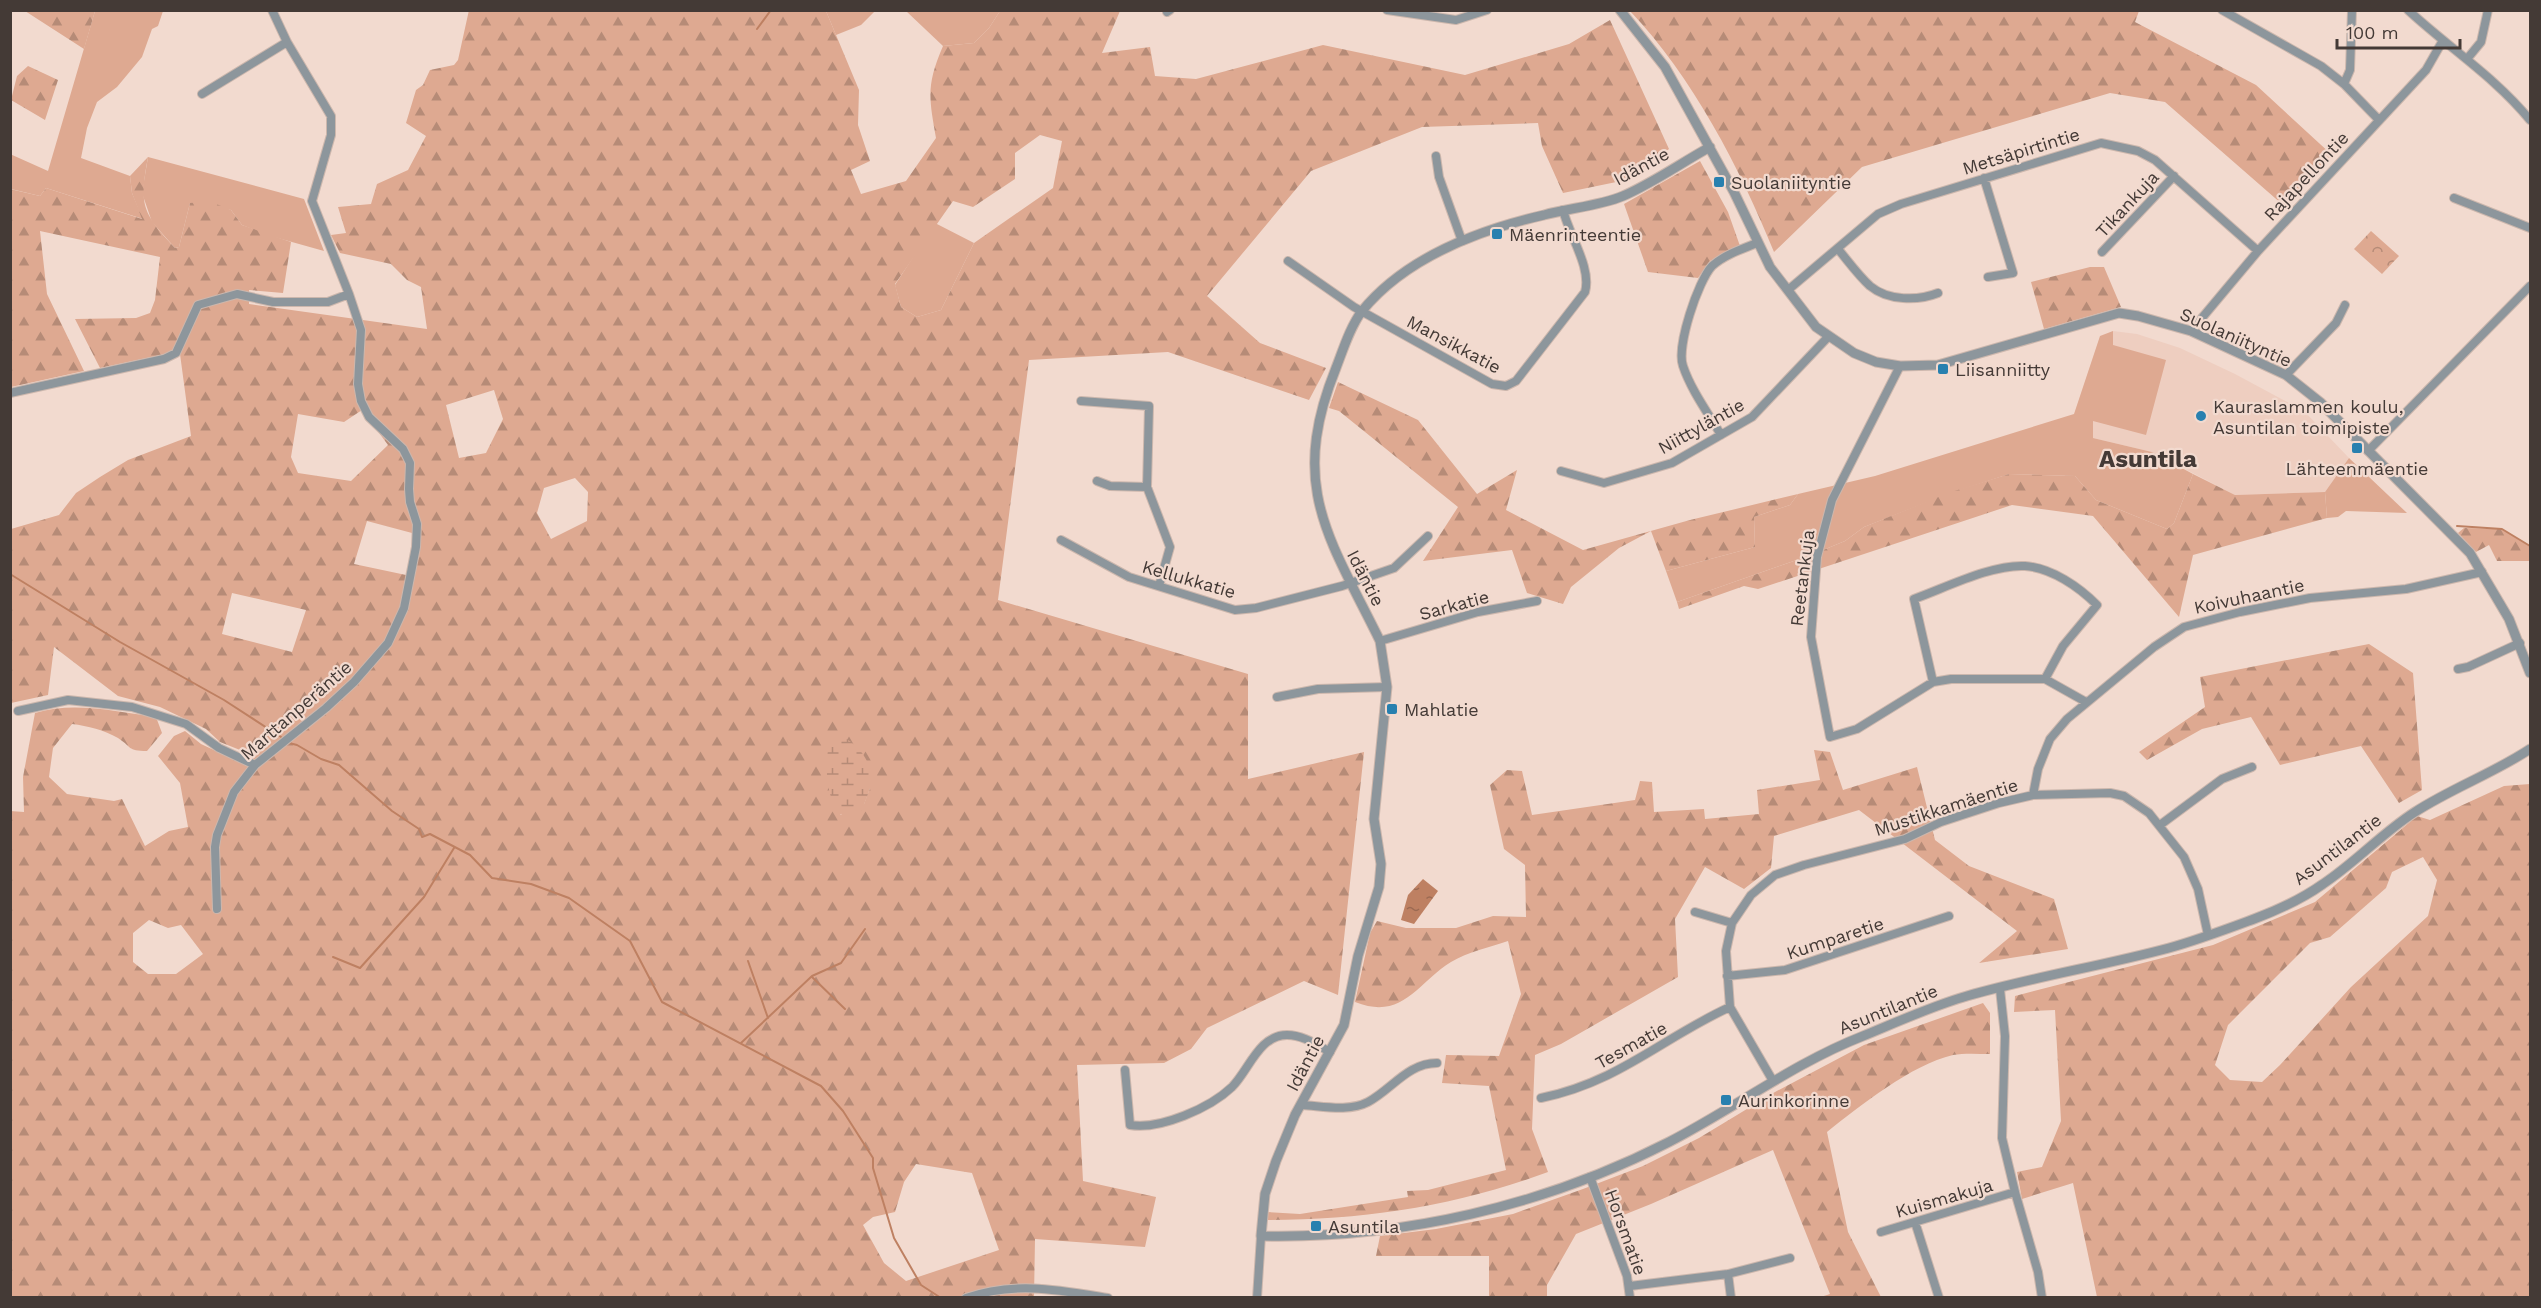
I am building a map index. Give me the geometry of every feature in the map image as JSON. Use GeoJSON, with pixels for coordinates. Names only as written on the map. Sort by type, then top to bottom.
{"type":"FeatureCollection","features":[{"type":"Feature","properties":{"kind":"street","name":"Marttanperäntie"},"geometry":{"type":"LineString","coordinates":[[217,909],[215,848],[217,835],[234,792],[255,765],[326,708],[381,652],[395,631],[404,608],[416,547],[417,524],[410,502],[410,463],[402,449],[369,417],[361,401],[358,384],[361,330],[350,294],[312,201],[331,135],[331,116],[287,42],[272,10]]}},
{"type":"Feature","properties":{"kind":"street"},"geometry":{"type":"LineString","coordinates":[[1387,10],[1456,20],[1487,10]]}},
{"type":"Feature","properties":{"kind":"street","name":"Suolaniityntie"},"geometry":{"type":"LineString","coordinates":[[1620,10],[1665,67],[1734,192],[1770,267],[1816,327],[1828,337],[1854,353],[1876,362],[1900,366],[1938,365],[2119,314],[2138,316],[2191,331],[2286,375],[2320,402],[2470,553],[2509,619],[2530,674]]}},
{"type":"Feature","properties":{"kind":"street"},"geometry":{"type":"LineString","coordinates":[[2222,10],[2321,66],[2344,84],[2379,120]]}},
{"type":"Feature","properties":{"kind":"street"},"geometry":{"type":"LineString","coordinates":[[2344,84],[2350,70],[2352,10]]}},
{"type":"Feature","properties":{"kind":"street"},"geometry":{"type":"LineString","coordinates":[[2408,10],[2442,42],[2467,59],[2511,97],[2530,120]]}},
{"type":"Feature","properties":{"kind":"street"},"geometry":{"type":"LineString","coordinates":[[2467,59],[2481,42],[2488,10]]}},
{"type":"Feature","properties":{"kind":"street"},"geometry":{"type":"LineString","coordinates":[[202,94],[287,42]]}},
{"type":"Feature","properties":{"kind":"street","name":"Rajapellontie"},"geometry":{"type":"LineString","coordinates":[[2191,331],[2258,250],[2426,70],[2442,42]]}},
{"type":"Feature","properties":{"kind":"street","name":"Metsäpirtintie"},"geometry":{"type":"LineString","coordinates":[[1788,290],[1878,214],[1901,204],[2101,143],[2138,151],[2155,159],[2258,250]]}},
{"type":"Feature","properties":{"kind":"street","name":"Idäntie"},"geometry":{"type":"LineString","coordinates":[[1261,1236],[1265,1194],[1287,1133],[1344,1025],[1358,956],[1379,887],[1380,864],[1374,819],[1387,687],[1380,641],[1333,549],[1323,524],[1313,462],[1315,435],[1324,398],[1349,335],[1362,311],[1410,267],[1462,241],[1526,219],[1622,196],[1710,147]]}},
{"type":"Feature","properties":{"kind":"street"},"geometry":{"type":"LineString","coordinates":[[1436,156],[1439,177],[1462,241]]}},
{"type":"Feature","properties":{"kind":"street","name":"Tikankuja"},"geometry":{"type":"LineString","coordinates":[[2103,252],[2174,176]]}},
{"type":"Feature","properties":{"kind":"street"},"geometry":{"type":"LineString","coordinates":[[1984,178],[2013,273],[1988,277]]}},
{"type":"Feature","properties":{"kind":"street"},"geometry":{"type":"LineString","coordinates":[[2454,198],[2530,228]]}},
{"type":"Feature","properties":{"kind":"street","name":"Mansikkatie"},"geometry":{"type":"LineString","coordinates":[[1362,311],[1492,384],[1500,387],[1512,384],[1578,301],[1587,285],[1585,270],[1563,210]]}},
{"type":"Feature","properties":{"kind":"street"},"geometry":{"type":"LineString","coordinates":[[1721,435],[1687,376],[1682,364],[1681,352],[1697,292],[1711,267],[1726,256],[1757,243]]}},
{"type":"Feature","properties":{"kind":"street"},"geometry":{"type":"LineString","coordinates":[[1838,249],[1871,287],[1890,295],[1911,299],[1923,299],[1938,292]]}},
{"type":"Feature","properties":{"kind":"street"},"geometry":{"type":"LineString","coordinates":[[1288,261],[1362,311]]}},
{"type":"Feature","properties":{"kind":"street"},"geometry":{"type":"LineString","coordinates":[[2368,451],[2530,286]]}},
{"type":"Feature","properties":{"kind":"street"},"geometry":{"type":"LineString","coordinates":[[10,393],[165,359],[176,353],[198,305],[237,294],[273,302],[328,302],[350,294]]}},
{"type":"Feature","properties":{"kind":"street"},"geometry":{"type":"LineString","coordinates":[[2286,375],[2336,323],[2345,305]]}},
{"type":"Feature","properties":{"kind":"street","name":"Niittyläntie"},"geometry":{"type":"LineString","coordinates":[[1561,471],[1605,483],[1672,463],[1752,417],[1828,337]]}},
{"type":"Feature","properties":{"kind":"street","name":"Reetankuja"},"geometry":{"type":"LineString","coordinates":[[1900,366],[1832,500],[1817,557],[1811,637],[1830,737],[1857,729],[1933,682]]}},
{"type":"Feature","properties":{"kind":"street"},"geometry":{"type":"LineString","coordinates":[[1081,401],[1149,406],[1147,487],[1170,547],[1159,586]]}},
{"type":"Feature","properties":{"kind":"street"},"geometry":{"type":"LineString","coordinates":[[1097,481],[1110,486],[1147,487]]}},
{"type":"Feature","properties":{"kind":"street","name":"Kellukkatie"},"geometry":{"type":"LineString","coordinates":[[1061,540],[1129,577],[1235,609],[1256,608],[1351,583],[1394,568],[1428,536]]}},
{"type":"Feature","properties":{"kind":"street"},"geometry":{"type":"LineString","coordinates":[[2045,679],[2063,646],[2097,605],[2080,588],[2057,576],[2026,566],[1995,570],[1914,599],[1933,682],[1975,678],[2045,679],[2086,702]]}},
{"type":"Feature","properties":{"kind":"street","name":"Koivuhaantie"},"geometry":{"type":"LineString","coordinates":[[2033,795],[2038,769],[2050,740],[2086,702],[2173,632],[2196,622],[2310,598],[2406,589],[2482,572]]}},
{"type":"Feature","properties":{"kind":"street","name":"Sarkatie"},"geometry":{"type":"LineString","coordinates":[[1380,641],[1478,612],[1537,601]]}},
{"type":"Feature","properties":{"kind":"street"},"geometry":{"type":"LineString","coordinates":[[2458,669],[2468,668],[2520,643]]}},
{"type":"Feature","properties":{"kind":"street"},"geometry":{"type":"LineString","coordinates":[[1276,698],[1318,689],[1387,687]]}},
{"type":"Feature","properties":{"kind":"street"},"geometry":{"type":"LineString","coordinates":[[18,711],[68,699],[132,707],[186,724],[219,748],[255,765]]}},
{"type":"Feature","properties":{"kind":"street","name":"Asuntilantie"},"geometry":{"type":"LineString","coordinates":[[1261,1236],[1323,1234],[1420,1225],[1479,1213],[1590,1178],[1672,1140],[1773,1081],[1850,1041],[1964,997],[2171,947],[2257,918],[2298,900],[2325,883],[2414,812],[2510,762],[2530,749]]}},
{"type":"Feature","properties":{"kind":"street","name":"Asuntilantie"},"geometry":{"type":"LineString","coordinates":[[2510,762],[2530,757]]}},
{"type":"Feature","properties":{"kind":"street"},"geometry":{"type":"LineString","coordinates":[[2160,825],[2222,779],[2252,767]]}},
{"type":"Feature","properties":{"kind":"street","name":"Mustikkamäentie"},"geometry":{"type":"LineString","coordinates":[[1773,1081],[1730,1006],[1726,951],[1732,923],[1751,896],[1775,875],[1855,850],[1905,839],[1941,822],[2033,795],[2110,793],[2124,796],[2136,803],[2160,825],[2184,857],[2198,889],[2208,935]]}},
{"type":"Feature","properties":{"kind":"street"},"geometry":{"type":"LineString","coordinates":[[1695,912],[1732,923]]}},
{"type":"Feature","properties":{"kind":"street","name":"Kumparetie"},"geometry":{"type":"LineString","coordinates":[[1727,976],[1785,970],[1949,916]]}},
{"type":"Feature","properties":{"kind":"street"},"geometry":{"type":"LineString","coordinates":[[2000,988],[2005,1036],[2002,1138],[2038,1272],[2042,1298]]}},
{"type":"Feature","properties":{"kind":"street","name":"Tesmatie"},"geometry":{"type":"LineString","coordinates":[[1541,1098],[1587,1086],[1620,1071],[1730,1006]]}},
{"type":"Feature","properties":{"kind":"street"},"geometry":{"type":"LineString","coordinates":[[1125,1070],[1130,1125],[1143,1127],[1160,1123],[1212,1103],[1233,1086],[1266,1041],[1286,1035],[1307,1039],[1330,1053]]}},
{"type":"Feature","properties":{"kind":"street"},"geometry":{"type":"LineString","coordinates":[[1302,1104],[1356,1106],[1368,1102],[1416,1066],[1437,1064]]}},
{"type":"Feature","properties":{"kind":"street","name":"Horsmatie"},"geometry":{"type":"LineString","coordinates":[[1590,1178],[1630,1286],[1630,1298]]}},
{"type":"Feature","properties":{"kind":"street","name":"Kuismakuja"},"geometry":{"type":"LineString","coordinates":[[1881,1232],[2015,1192]]}},
{"type":"Feature","properties":{"kind":"street"},"geometry":{"type":"LineString","coordinates":[[1915,1222],[1939,1298]]}},
{"type":"Feature","properties":{"kind":"street"},"geometry":{"type":"LineString","coordinates":[[1257,1298],[1261,1236]]}},
{"type":"Feature","properties":{"kind":"street"},"geometry":{"type":"LineString","coordinates":[[1630,1286],[1728,1275],[1790,1258]]}},
{"type":"Feature","properties":{"kind":"street"},"geometry":{"type":"LineString","coordinates":[[1728,1275],[1731,1298]]}},
{"type":"Feature","properties":{"kind":"street"},"geometry":{"type":"LineString","coordinates":[[966,1298],[1002,1290],[1039,1286],[1108,1298]]}},
{"type":"Feature","properties":{"kind":"shaded area","name":"Kauraslammen koulu, Asuntilan toimipiste"},"geometry":{"type":"Polygon","coordinates":[[[2113,331],[2137,334],[2180,348],[2304,411],[2349,458],[2325,492],[2235,495],[2152,452],[2093,438],[2092,421],[2112,345],[2113,331]]]}},
{"type":"Feature","properties":{"kind":"green space"},"geometry":{"type":"Polygon","coordinates":[[[469,10],[826,11],[859,90],[858,125],[870,161],[851,170],[861,194],[906,181],[936,138],[930,92],[934,71],[943,46],[974,43],[989,28],[1000,11],[1120,11],[1102,53],[1150,47],[1155,76],[1196,79],[1323,45],[1465,75],[1569,44],[1610,20],[1669,149],[1626,180],[1563,193],[1542,146],[1538,123],[1422,127],[1311,171],[1207,296],[1260,343],[1326,368],[1309,400],[1168,352],[1029,360],[998,600],[1248,674],[1248,779],[1364,752],[1338,995],[1304,981],[1207,1028],[1191,1049],[1164,1063],[1077,1065],[1083,1181],[1156,1197],[1145,1247],[1035,1239],[1034,1298],[11,1297],[10,811],[24,812],[23,777],[35,713],[80,708],[156,717],[162,733],[147,751],[133,749],[118,738],[102,731],[72,724],[53,748],[49,777],[67,794],[114,801],[122,799],[145,846],[169,831],[188,827],[180,783],[158,756],[174,736],[185,731],[201,744],[244,764],[255,756],[220,742],[206,729],[160,707],[118,696],[54,647],[48,695],[11,703],[11,529],[59,515],[76,493],[128,460],[191,436],[180,354],[170,353],[100,368],[75,319],[136,318],[150,313],[155,300],[160,257],[40,231],[47,294],[84,371],[11,387],[10,189],[40,196],[46,188],[142,219],[132,193],[130,176],[148,157],[144,187],[146,207],[156,225],[175,248],[179,247],[190,203],[209,201],[231,210],[242,225],[291,242],[283,293],[249,290],[249,304],[427,329],[421,287],[407,280],[391,264],[340,253],[331,235],[346,233],[338,207],[371,204],[377,184],[408,170],[426,136],[406,123],[416,90],[423,85],[430,70],[454,65],[458,60],[469,10]],[[1040,135],[1015,153],[1015,179],[973,207],[953,201],[895,284],[901,307],[917,317],[941,310],[974,243],[1053,188],[1062,141],[1040,135]],[[494,390],[446,405],[459,458],[486,453],[503,419],[494,390]],[[362,410],[344,422],[298,414],[291,457],[298,473],[351,481],[388,445],[362,410]],[[575,478],[544,488],[537,513],[551,539],[587,521],[588,492],[575,478]],[[367,521],[354,564],[406,575],[412,549],[412,533],[367,521]],[[232,593],[222,634],[292,652],[306,610],[232,593]],[[870,788],[840,815],[864,804],[870,788]],[[149,920],[133,933],[133,962],[148,974],[176,974],[203,954],[181,925],[168,928],[149,920]],[[916,1164],[904,1182],[895,1212],[873,1217],[863,1225],[884,1263],[906,1281],[999,1250],[972,1173],[916,1164]]]}},
{"type":"Feature","properties":{"kind":"green space"},"geometry":{"type":"Polygon","coordinates":[[[25,11],[95,11],[84,49],[25,11]]]}},
{"type":"Feature","properties":{"kind":"green space"},"geometry":{"type":"Polygon","coordinates":[[[95,11],[163,11],[158,26],[152,29],[142,57],[117,87],[97,102],[87,128],[81,158],[130,176],[132,193],[143,219],[46,188],[40,196],[11,189],[10,154],[48,171],[95,11]]]}},
{"type":"Feature","properties":{"kind":"green space"},"geometry":{"type":"Polygon","coordinates":[[[826,11],[875,11],[861,25],[836,35],[826,11]]]}},
{"type":"Feature","properties":{"kind":"green space"},"geometry":{"type":"Polygon","coordinates":[[[906,11],[1000,11],[989,28],[974,43],[943,46],[906,11]]]}},
{"type":"Feature","properties":{"kind":"green space"},"geometry":{"type":"Polygon","coordinates":[[[1630,11],[2139,11],[2135,22],[2256,85],[2332,155],[2283,205],[2165,102],[2110,93],[1862,167],[1774,252],[1746,188],[1712,124],[1674,64],[1630,11]]]}},
{"type":"Feature","properties":{"kind":"green space"},"geometry":{"type":"Polygon","coordinates":[[[28,66],[58,80],[45,120],[11,100],[17,76],[28,66]]]}},
{"type":"Feature","properties":{"kind":"green space"},"geometry":{"type":"Polygon","coordinates":[[[148,157],[304,199],[324,251],[267,235],[242,225],[231,210],[190,203],[179,247],[175,248],[152,222],[142,193],[148,157]]]}},
{"type":"Feature","properties":{"kind":"green space"},"geometry":{"type":"Polygon","coordinates":[[[1700,161],[1728,212],[1740,246],[1710,261],[1698,278],[1648,272],[1624,204],[1700,161]]]}},
{"type":"Feature","properties":{"kind":"green space"},"geometry":{"type":"Polygon","coordinates":[[[935,223],[974,243],[941,310],[917,317],[901,307],[895,285],[935,223]]]}},
{"type":"Feature","properties":{"kind":"green space"},"geometry":{"type":"Polygon","coordinates":[[[2371,231],[2399,256],[2382,274],[2354,249],[2371,231]]]}},
{"type":"Feature","properties":{"kind":"green space"},"geometry":{"type":"Polygon","coordinates":[[[2090,267],[2104,267],[2121,307],[2044,329],[2031,282],[2090,267]]]}},
{"type":"Feature","properties":{"kind":"green space"},"geometry":{"type":"Polygon","coordinates":[[[2113,331],[2113,345],[2166,360],[2146,435],[2093,421],[2093,438],[2152,452],[2193,474],[2174,523],[2167,529],[2096,500],[2075,476],[2009,474],[1948,494],[1864,527],[1845,541],[1811,555],[1677,602],[1666,571],[1755,547],[1754,517],[1790,505],[1798,494],[1875,476],[2074,414],[2100,336],[2113,331]]]}},
{"type":"Feature","properties":{"kind":"green space"},"geometry":{"type":"Polygon","coordinates":[[[1338,382],[1418,420],[1477,494],[1517,470],[1506,510],[1583,550],[1690,520],[1798,494],[1790,505],[1754,517],[1755,547],[1666,571],[1651,531],[1619,548],[1571,587],[1563,604],[1527,593],[1512,550],[1423,561],[1458,507],[1339,411],[1329,408],[1338,382]]]}},
{"type":"Feature","properties":{"kind":"green space"},"geometry":{"type":"Polygon","coordinates":[[[2349,458],[2407,513],[2346,511],[2338,517],[2327,518],[2325,492],[2349,458]]]}},
{"type":"Feature","properties":{"kind":"green space"},"geometry":{"type":"Polygon","coordinates":[[[2009,474],[2075,476],[2096,500],[2167,529],[2174,523],[2193,474],[2235,495],[2325,492],[2327,518],[2193,555],[2179,617],[2093,516],[2012,505],[1758,589],[1744,586],[1679,609],[1677,602],[1811,555],[1845,541],[1864,527],[1948,493],[2009,474]]]}},
{"type":"Feature","properties":{"kind":"green space"},"geometry":{"type":"Polygon","coordinates":[[[2464,528],[2502,529],[2530,546],[2530,561],[2497,561],[2489,545],[2476,552],[2458,533],[2464,528]]]}},
{"type":"Feature","properties":{"kind":"green space"},"geometry":{"type":"Polygon","coordinates":[[[2369,644],[2413,673],[2422,790],[2399,803],[2361,746],[2280,765],[2251,717],[2202,729],[2147,760],[2139,752],[2205,707],[2200,677],[2369,644]]]}},
{"type":"Feature","properties":{"kind":"green space"},"geometry":{"type":"Polygon","coordinates":[[[838,736],[852,742],[863,754],[871,776],[871,784],[861,811],[847,817],[834,805],[828,783],[828,748],[831,740],[838,736]]]}},
{"type":"Feature","properties":{"kind":"green space"},"geometry":{"type":"Polygon","coordinates":[[[1814,750],[1830,752],[1843,790],[1917,767],[1935,840],[1969,866],[2054,899],[2068,949],[1979,963],[2017,931],[1859,810],[1774,836],[1771,868],[1744,889],[1705,867],[1675,919],[1678,977],[1561,1044],[1535,1055],[1532,1129],[1548,1172],[1479,1194],[1410,1209],[1339,1217],[1267,1220],[1267,1212],[1300,1214],[1408,1197],[1407,1191],[1428,1190],[1506,1170],[1489,1086],[1442,1083],[1446,1055],[1499,1056],[1521,994],[1508,941],[1458,958],[1398,1003],[1385,1007],[1372,1007],[1355,1002],[1370,933],[1377,921],[1406,928],[1456,928],[1493,916],[1526,917],[1525,865],[1504,849],[1490,785],[1507,770],[1522,771],[1532,815],[1635,800],[1640,781],[1652,782],[1654,812],[1704,809],[1705,819],[1759,814],[1757,790],[1820,780],[1814,750]]]}},
{"type":"Feature","properties":{"kind":"green space"},"geometry":{"type":"Polygon","coordinates":[[[2530,784],[2530,1297],[2097,1297],[2073,1183],[2022,1199],[2017,1172],[2042,1167],[2061,1121],[2055,1010],[2014,1012],[2015,996],[2213,945],[2315,902],[2417,816],[2430,820],[2504,786],[2530,784]],[[2423,857],[2392,872],[2386,888],[2330,937],[2310,943],[2228,1025],[2215,1065],[2230,1080],[2262,1082],[2351,987],[2428,916],[2437,880],[2423,857]]]}},
{"type":"Feature","properties":{"kind":"green space"},"geometry":{"type":"Polygon","coordinates":[[[1983,1003],[1990,1013],[1990,1054],[1953,1055],[1920,1067],[1887,1087],[1827,1132],[1848,1232],[1881,1297],[1821,1297],[1830,1294],[1773,1150],[1651,1204],[1576,1234],[1547,1285],[1547,1297],[1489,1297],[1489,1256],[1376,1256],[1380,1236],[1436,1229],[1513,1214],[1643,1166],[1699,1138],[1775,1092],[1864,1045],[1983,1003]]]}},
{"type":"Feature","properties":{"kind":"water"},"geometry":{"type":"Polygon","coordinates":[[[1423,879],[1438,891],[1414,924],[1401,920],[1408,895],[1423,879]]]}},
{"type":"Feature","properties":{"kind":"waterway"},"geometry":{"type":"LineString","coordinates":[[757,29],[771,10]]}},
{"type":"Feature","properties":{"kind":"waterway"},"geometry":{"type":"LineString","coordinates":[[2457,526],[2502,529],[2530,546]]}},
{"type":"Feature","properties":{"kind":"waterway"},"geometry":{"type":"LineString","coordinates":[[10,574],[120,642],[224,700],[281,737]]}},
{"type":"Feature","properties":{"kind":"waterway"},"geometry":{"type":"LineString","coordinates":[[289,743],[339,765],[392,811],[419,829],[422,837],[430,834],[470,855],[492,878],[531,884],[569,898],[630,941],[662,1002],[821,1086],[843,1111],[873,1158],[873,1168],[894,1238],[921,1285],[941,1298]]}},
{"type":"Feature","properties":{"kind":"waterway"},"geometry":{"type":"LineString","coordinates":[[333,957],[360,968],[424,897],[454,848]]}},
{"type":"Feature","properties":{"kind":"waterway"},"geometry":{"type":"LineString","coordinates":[[741,1043],[812,976],[841,963],[865,929]]}},
{"type":"Feature","properties":{"kind":"waterway"},"geometry":{"type":"LineString","coordinates":[[748,961],[768,1018]]}},
{"type":"Feature","properties":{"kind":"waterway"},"geometry":{"type":"LineString","coordinates":[[812,977],[845,1009]]}},
{"type":"Feature","properties":{"kind":"place","name":"Suolaniityntie"},"geometry":{"type":"Point","coordinates":[1719,182]}},
{"type":"Feature","properties":{"kind":"place","name":"Mäenrinteentie"},"geometry":{"type":"Point","coordinates":[1497,234]}},
{"type":"Feature","properties":{"kind":"place","name":"Liisanniitty"},"geometry":{"type":"Point","coordinates":[1943,369]}},
{"type":"Feature","properties":{"kind":"place","name":"Kauraslammen koulu, Asuntilan toimipiste"},"geometry":{"type":"Point","coordinates":[2201,416]}},
{"type":"Feature","properties":{"kind":"place","name":"Lähteenmäentie"},"geometry":{"type":"Point","coordinates":[2357,448]}},
{"type":"Feature","properties":{"kind":"place","name":"Mahlatie"},"geometry":{"type":"Point","coordinates":[1392,709]}},
{"type":"Feature","properties":{"kind":"place","name":"Aurinkorinne"},"geometry":{"type":"Point","coordinates":[1726,1100]}},
{"type":"Feature","properties":{"kind":"place","name":"Asuntila"},"geometry":{"type":"Point","coordinates":[1316,1226]}},
{"type":"Feature","properties":{"kind":"district","name":"Asuntila"},"geometry":{"type":"Point","coordinates":[2148,459]}}]}
